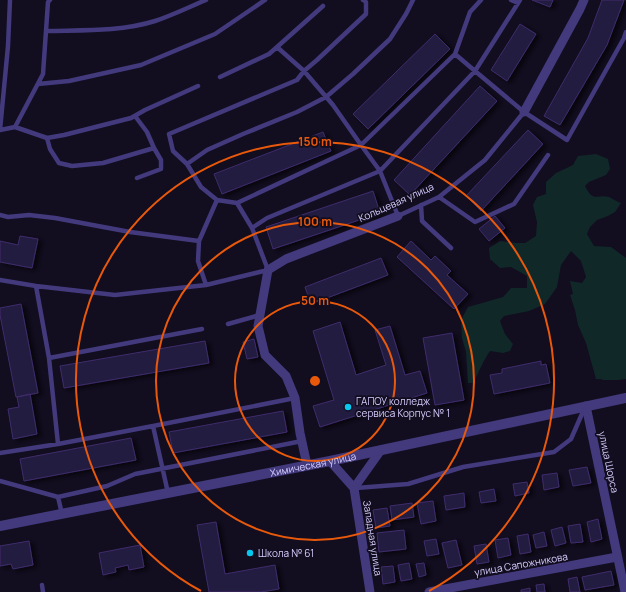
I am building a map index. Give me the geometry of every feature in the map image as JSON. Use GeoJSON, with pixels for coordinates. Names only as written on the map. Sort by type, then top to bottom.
{"type":"FeatureCollection","features":[{"type":"Feature","properties":{"kind":"street","name":"Кольцевая улица"},"geometry":{"type":"LineString","coordinates":[[524,112],[584,0]]}},
{"type":"Feature","properties":{"kind":"street","name":"Кольцевая улица"},"geometry":{"type":"LineString","coordinates":[[268,270],[286,259],[398,216]]}},
{"type":"Feature","properties":{"kind":"street"},"geometry":{"type":"LineString","coordinates":[[268,270],[258,326],[265,354],[286,376],[295,398],[307,465]]}},
{"type":"Feature","properties":{"kind":"street","name":"Химическая улица"},"geometry":{"type":"LineString","coordinates":[[0,526],[381,450],[626,398]]}},
{"type":"Feature","properties":{"kind":"street","name":"улица Щорса"},"geometry":{"type":"LineString","coordinates":[[586,406],[625,592]]}},
{"type":"Feature","properties":{"kind":"street"},"geometry":{"type":"LineString","coordinates":[[330,460],[354,488],[381,450]]}},
{"type":"Feature","properties":{"kind":"street","name":"Западная улица"},"geometry":{"type":"LineString","coordinates":[[354,488],[370,592]]}},
{"type":"Feature","properties":{"kind":"street","name":"улица Сапожникова"},"geometry":{"type":"LineString","coordinates":[[429,592],[617,557]]}},
{"type":"Feature","properties":{"kind":"lane"},"geometry":{"type":"LineString","coordinates":[[10,0],[8,46],[0,130],[15,127],[47,138],[64,135],[131,118],[198,86]]}},
{"type":"Feature","properties":{"kind":"lane"},"geometry":{"type":"LineString","coordinates":[[15,127],[43,74],[48,2],[50,0]]}},
{"type":"Feature","properties":{"kind":"lane"},"geometry":{"type":"LineString","coordinates":[[46,31],[123,28],[155,21],[206,0]]}},
{"type":"Feature","properties":{"kind":"lane"},"geometry":{"type":"LineString","coordinates":[[38,84],[69,82],[140,65],[215,34],[265,0]]}},
{"type":"Feature","properties":{"kind":"lane"},"geometry":{"type":"LineString","coordinates":[[363,0],[366,2],[366,14],[304,71],[297,80],[169,134],[173,151],[187,164],[201,187],[217,200],[237,203],[361,145],[456,54],[470,12],[481,0]]}},
{"type":"Feature","properties":{"kind":"lane"},"geometry":{"type":"LineString","coordinates":[[187,164],[207,150],[297,112],[326,97],[390,39],[414,0]]}},
{"type":"Feature","properties":{"kind":"lane"},"geometry":{"type":"LineString","coordinates":[[252,228],[267,218],[380,170],[475,71],[519,2],[511,0]]}},
{"type":"Feature","properties":{"kind":"lane"},"geometry":{"type":"LineString","coordinates":[[220,77],[269,54],[278,48],[323,6]]}},
{"type":"Feature","properties":{"kind":"lane"},"geometry":{"type":"LineString","coordinates":[[456,54],[524,112],[567,140],[626,32]]}},
{"type":"Feature","properties":{"kind":"lane"},"geometry":{"type":"LineString","coordinates":[[278,48],[304,71],[333,105],[380,170],[398,216]]}},
{"type":"Feature","properties":{"kind":"lane","name":"Кольцевая улица"},"geometry":{"type":"LineString","coordinates":[[398,216],[439,197],[485,160],[524,112]]}},
{"type":"Feature","properties":{"kind":"lane"},"geometry":{"type":"LineString","coordinates":[[135,116],[147,132],[161,160],[161,169],[137,178]]}},
{"type":"Feature","properties":{"kind":"lane"},"geometry":{"type":"LineString","coordinates":[[47,138],[50,149],[59,163],[72,166],[103,163],[154,148]]}},
{"type":"Feature","properties":{"kind":"lane"},"geometry":{"type":"LineString","coordinates":[[439,197],[475,222],[514,204],[548,155]]}},
{"type":"Feature","properties":{"kind":"lane"},"geometry":{"type":"LineString","coordinates":[[206,285],[198,261],[199,241],[217,200]]}},
{"type":"Feature","properties":{"kind":"lane"},"geometry":{"type":"LineString","coordinates":[[0,280],[36,286],[115,295],[206,285],[268,270],[252,228],[237,203]]}},
{"type":"Feature","properties":{"kind":"lane"},"geometry":{"type":"LineString","coordinates":[[421,205],[422,221],[451,248]]}},
{"type":"Feature","properties":{"kind":"lane"},"geometry":{"type":"LineString","coordinates":[[0,215],[8,217],[29,215],[55,218],[130,232],[199,241]]}},
{"type":"Feature","properties":{"kind":"lane"},"geometry":{"type":"LineString","coordinates":[[36,286],[49,358],[58,444]]}},
{"type":"Feature","properties":{"kind":"lane"},"geometry":{"type":"LineString","coordinates":[[228,324],[260,315]]}},
{"type":"Feature","properties":{"kind":"lane"},"geometry":{"type":"LineString","coordinates":[[49,358],[202,329]]}},
{"type":"Feature","properties":{"kind":"lane"},"geometry":{"type":"LineString","coordinates":[[0,453],[58,444],[295,398]]}},
{"type":"Feature","properties":{"kind":"lane"},"geometry":{"type":"LineString","coordinates":[[354,488],[408,484],[463,467],[554,452],[571,439],[586,406]]}},
{"type":"Feature","properties":{"kind":"lane"},"geometry":{"type":"LineString","coordinates":[[153,426],[168,493]]}},
{"type":"Feature","properties":{"kind":"lane"},"geometry":{"type":"LineString","coordinates":[[0,481],[58,497],[106,486],[135,474],[302,441]]}},
{"type":"Feature","properties":{"kind":"lane"},"geometry":{"type":"LineString","coordinates":[[58,497],[62,514]]}},
{"type":"Feature","properties":{"kind":"lane"},"geometry":{"type":"LineString","coordinates":[[42,585],[43,592]]}},
{"type":"Feature","properties":{"kind":"green space"},"geometry":{"type":"Polygon","coordinates":[[[596,154],[608,159],[610,169],[606,175],[589,182],[585,186],[593,196],[609,197],[621,203],[615,212],[597,220],[590,227],[587,234],[594,246],[611,247],[626,258],[626,379],[596,379],[586,343],[578,325],[570,295],[573,294],[570,281],[582,283],[586,277],[581,261],[571,251],[561,265],[557,287],[545,304],[529,311],[504,316],[500,321],[505,334],[513,344],[510,351],[503,353],[490,351],[473,383],[468,383],[466,352],[462,338],[461,320],[468,307],[503,297],[511,288],[527,288],[527,276],[511,267],[500,268],[490,259],[489,248],[500,241],[525,243],[536,236],[537,222],[533,205],[537,197],[546,194],[546,182],[556,173],[573,165],[578,156],[596,154]]]}},
{"type":"Feature","properties":{"kind":"building"},"geometry":{"type":"Polygon","coordinates":[[[532,0],[553,0],[550,7],[532,0]]]}},
{"type":"Feature","properties":{"kind":"building"},"geometry":{"type":"Polygon","coordinates":[[[602,0],[624,0],[607,45],[560,125],[544,116],[588,38],[602,0]]]}},
{"type":"Feature","properties":{"kind":"building"},"geometry":{"type":"Polygon","coordinates":[[[520,24],[536,34],[507,81],[491,70],[520,24]]]}},
{"type":"Feature","properties":{"kind":"building"},"geometry":{"type":"Polygon","coordinates":[[[435,34],[450,49],[368,129],[353,114],[435,34]]]}},
{"type":"Feature","properties":{"kind":"building"},"geometry":{"type":"Polygon","coordinates":[[[480,86],[497,101],[410,195],[394,180],[480,86]]]}},
{"type":"Feature","properties":{"kind":"building"},"geometry":{"type":"Polygon","coordinates":[[[528,130],[543,144],[481,211],[466,196],[528,130]]]}},
{"type":"Feature","properties":{"kind":"building"},"geometry":{"type":"Polygon","coordinates":[[[323,132],[331,151],[222,194],[214,174],[323,132]]]}},
{"type":"Feature","properties":{"kind":"building"},"geometry":{"type":"Polygon","coordinates":[[[373,191],[380,213],[273,249],[266,227],[373,191]]]}},
{"type":"Feature","properties":{"kind":"building"},"geometry":{"type":"Polygon","coordinates":[[[495,216],[505,228],[489,241],[479,229],[495,216]]]}},
{"type":"Feature","properties":{"kind":"building"},"geometry":{"type":"Polygon","coordinates":[[[20,236],[38,239],[32,268],[0,262],[0,241],[18,245],[20,236]]]}},
{"type":"Feature","properties":{"kind":"building"},"geometry":{"type":"Polygon","coordinates":[[[411,241],[431,260],[435,256],[451,271],[447,275],[468,294],[454,309],[397,257],[411,241]]]}},
{"type":"Feature","properties":{"kind":"building"},"geometry":{"type":"Polygon","coordinates":[[[381,258],[388,275],[311,304],[305,287],[381,258]]]}},
{"type":"Feature","properties":{"kind":"building"},"geometry":{"type":"Polygon","coordinates":[[[21,304],[38,393],[16,397],[0,315],[0,308],[21,304]]]}},
{"type":"Feature","properties":{"kind":"building"},"geometry":{"type":"Polygon","coordinates":[[[340,322],[356,375],[386,365],[375,330],[390,326],[405,375],[420,371],[427,393],[320,427],[313,406],[334,400],[313,331],[340,322]]]}},
{"type":"Feature","properties":{"kind":"building"},"geometry":{"type":"Polygon","coordinates":[[[452,333],[464,400],[435,405],[423,338],[452,333]]]}},
{"type":"Feature","properties":{"kind":"building"},"geometry":{"type":"Polygon","coordinates":[[[254,339],[258,357],[247,359],[243,342],[254,339]]]}},
{"type":"Feature","properties":{"kind":"building"},"geometry":{"type":"Polygon","coordinates":[[[205,341],[209,363],[64,388],[60,366],[205,341]]]}},
{"type":"Feature","properties":{"kind":"building"},"geometry":{"type":"Polygon","coordinates":[[[541,361],[541,365],[546,364],[550,383],[494,394],[490,375],[502,373],[502,369],[541,361]]]}},
{"type":"Feature","properties":{"kind":"building"},"geometry":{"type":"Polygon","coordinates":[[[30,394],[37,434],[13,439],[8,409],[19,407],[17,397],[30,394]]]}},
{"type":"Feature","properties":{"kind":"building"},"geometry":{"type":"Polygon","coordinates":[[[283,411],[287,432],[173,453],[169,432],[283,411]]]}},
{"type":"Feature","properties":{"kind":"building"},"geometry":{"type":"Polygon","coordinates":[[[131,438],[136,460],[24,481],[20,459],[131,438]]]}},
{"type":"Feature","properties":{"kind":"building"},"geometry":{"type":"Polygon","coordinates":[[[587,467],[591,483],[573,486],[569,470],[587,467]]]}},
{"type":"Feature","properties":{"kind":"building"},"geometry":{"type":"Polygon","coordinates":[[[557,473],[559,487],[544,490],[542,475],[557,473]]]}},
{"type":"Feature","properties":{"kind":"building"},"geometry":{"type":"Polygon","coordinates":[[[527,482],[529,493],[515,496],[513,484],[527,482]]]}},
{"type":"Feature","properties":{"kind":"building"},"geometry":{"type":"Polygon","coordinates":[[[494,489],[496,501],[481,503],[479,492],[494,489]]]}},
{"type":"Feature","properties":{"kind":"building"},"geometry":{"type":"Polygon","coordinates":[[[464,493],[465,507],[446,510],[444,496],[464,493]]]}},
{"type":"Feature","properties":{"kind":"building"},"geometry":{"type":"Polygon","coordinates":[[[433,501],[436,521],[421,524],[417,503],[433,501]]]}},
{"type":"Feature","properties":{"kind":"building"},"geometry":{"type":"Polygon","coordinates":[[[412,503],[414,517],[392,520],[390,506],[412,503]]]}},
{"type":"Feature","properties":{"kind":"building"},"geometry":{"type":"Polygon","coordinates":[[[387,508],[390,526],[376,528],[373,510],[387,508]]]}},
{"type":"Feature","properties":{"kind":"building"},"geometry":{"type":"Polygon","coordinates":[[[598,519],[602,539],[591,542],[587,522],[598,519]]]}},
{"type":"Feature","properties":{"kind":"building"},"geometry":{"type":"Polygon","coordinates":[[[216,522],[225,574],[275,565],[279,589],[261,592],[209,592],[197,525],[216,522]]]}},
{"type":"Feature","properties":{"kind":"building"},"geometry":{"type":"Polygon","coordinates":[[[580,524],[583,542],[571,543],[568,526],[580,524]]]}},
{"type":"Feature","properties":{"kind":"building"},"geometry":{"type":"Polygon","coordinates":[[[562,527],[566,543],[555,546],[551,530],[562,527]]]}},
{"type":"Feature","properties":{"kind":"building"},"geometry":{"type":"Polygon","coordinates":[[[404,530],[406,549],[379,552],[377,533],[404,530]]]}},
{"type":"Feature","properties":{"kind":"building"},"geometry":{"type":"Polygon","coordinates":[[[544,532],[547,546],[536,548],[533,535],[544,532]]]}},
{"type":"Feature","properties":{"kind":"building"},"geometry":{"type":"Polygon","coordinates":[[[528,534],[531,552],[520,554],[517,536],[528,534]]]}},
{"type":"Feature","properties":{"kind":"building"},"geometry":{"type":"Polygon","coordinates":[[[508,538],[511,555],[498,558],[495,540],[508,538]]]}},
{"type":"Feature","properties":{"kind":"building"},"geometry":{"type":"Polygon","coordinates":[[[436,539],[439,554],[427,556],[424,541],[436,539]]]}},
{"type":"Feature","properties":{"kind":"building"},"geometry":{"type":"Polygon","coordinates":[[[456,540],[462,565],[448,568],[442,543],[456,540]]]}},
{"type":"Feature","properties":{"kind":"building"},"geometry":{"type":"Polygon","coordinates":[[[29,541],[33,565],[13,569],[11,564],[0,566],[0,546],[29,541]]]}},
{"type":"Feature","properties":{"kind":"building"},"geometry":{"type":"Polygon","coordinates":[[[486,544],[489,562],[477,564],[474,546],[486,544]]]}},
{"type":"Feature","properties":{"kind":"building"},"geometry":{"type":"Polygon","coordinates":[[[140,545],[144,567],[129,570],[128,565],[115,568],[116,572],[103,575],[99,553],[140,545]]]}},
{"type":"Feature","properties":{"kind":"building"},"geometry":{"type":"Polygon","coordinates":[[[409,563],[412,579],[401,581],[398,565],[409,563]]]}},
{"type":"Feature","properties":{"kind":"building"},"geometry":{"type":"Polygon","coordinates":[[[424,563],[426,575],[419,577],[416,564],[424,563]]]}},
{"type":"Feature","properties":{"kind":"building"},"geometry":{"type":"Polygon","coordinates":[[[393,566],[395,582],[383,584],[381,567],[393,566]]]}},
{"type":"Feature","properties":{"kind":"building"},"geometry":{"type":"Polygon","coordinates":[[[611,571],[614,585],[585,590],[582,577],[611,571]]]}},
{"type":"Feature","properties":{"kind":"building"},"geometry":{"type":"Polygon","coordinates":[[[577,577],[580,592],[570,592],[568,579],[577,577]]]}},
{"type":"Feature","properties":{"kind":"building"},"geometry":{"type":"Polygon","coordinates":[[[544,584],[545,592],[537,592],[536,585],[544,584]]]}},
{"type":"Feature","properties":{"kind":"building"},"geometry":{"type":"Polygon","coordinates":[[[530,588],[530,592],[521,592],[521,590],[530,588]]]}},
{"type":"Feature","properties":{"kind":"place","name":"ГАПОУ колледж сервиса Корпус № 1"},"geometry":{"type":"Point","coordinates":[348,407]}},
{"type":"Feature","properties":{"kind":"place","name":"Школа № 61"},"geometry":{"type":"Point","coordinates":[250,553]}}]}
